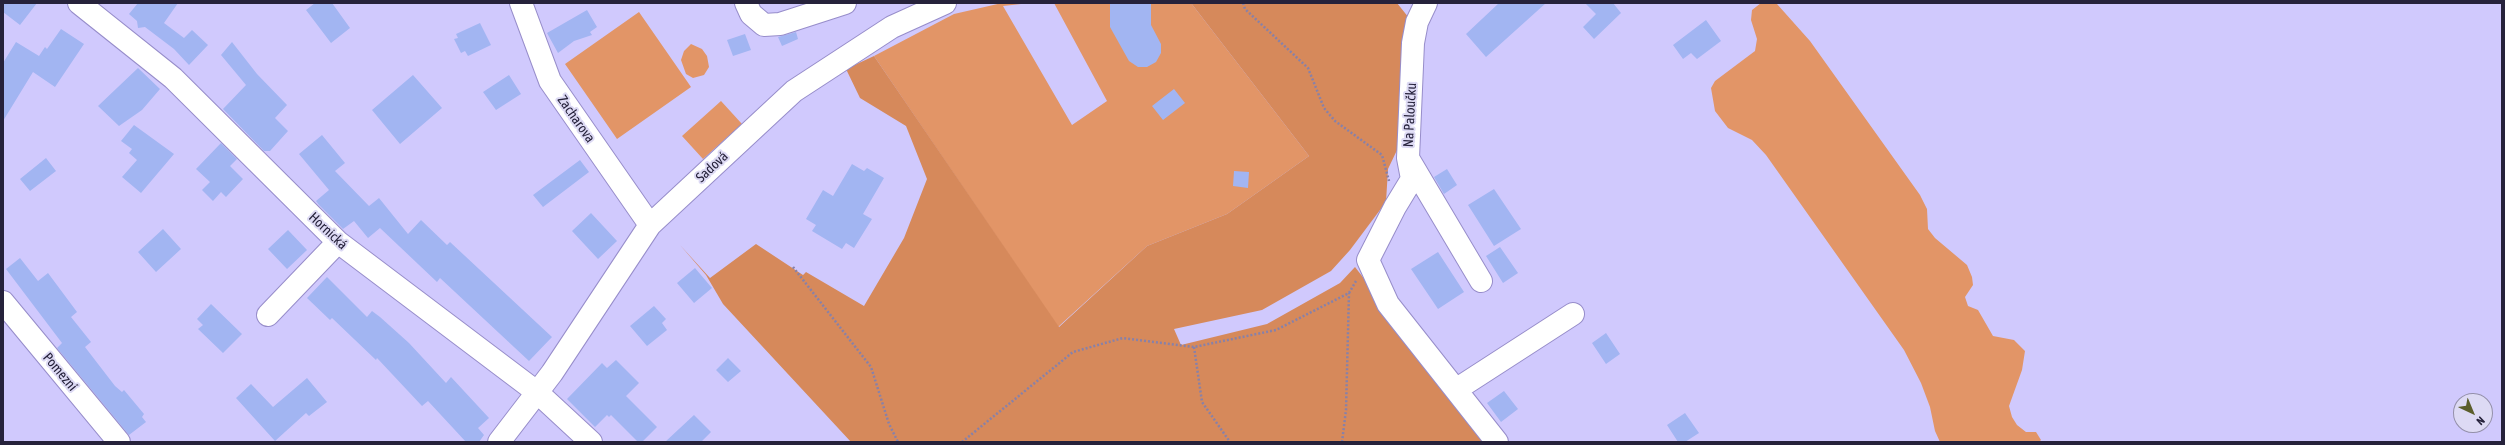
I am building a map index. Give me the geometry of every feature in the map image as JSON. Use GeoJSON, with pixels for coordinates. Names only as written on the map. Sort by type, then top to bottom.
{"type":"FeatureCollection","features":[{"type":"Feature","properties":{"kind":"street","name":"Hornická"},"geometry":{"type":"LineString","coordinates":[[79,3],[172,78],[338,242],[538,393],[591,442]]}},
{"type":"Feature","properties":{"kind":"street","name":"Zacharova"},"geometry":{"type":"LineString","coordinates":[[521,3],[550,81],[650,225]]}},
{"type":"Feature","properties":{"kind":"street"},"geometry":{"type":"LineString","coordinates":[[746,3],[751,14],[764,25],[780,24],[845,3]]}},
{"type":"Feature","properties":{"kind":"street","name":"Sadová"},"geometry":{"type":"LineString","coordinates":[[499,442],[538,393],[650,225],[794,91],[892,27],[945,3]]}},
{"type":"Feature","properties":{"kind":"street","name":"Na Paloučku"},"geometry":{"type":"LineString","coordinates":[[1426,3],[1418,22],[1413,43],[1408,158],[1481,281]]}},
{"type":"Feature","properties":{"kind":"street"},"geometry":{"type":"LineString","coordinates":[[1408,158],[1412,179],[1395,207],[1368,260],[1388,304],[1497,442]]}},
{"type":"Feature","properties":{"kind":"street"},"geometry":{"type":"LineString","coordinates":[[268,315],[338,242]]}},
{"type":"Feature","properties":{"kind":"street","name":"Pomezní"},"geometry":{"type":"LineString","coordinates":[[4,305],[119,442]]}},
{"type":"Feature","properties":{"kind":"street"},"geometry":{"type":"LineString","coordinates":[[1457,390],[1573,314]]}},
{"type":"Feature","properties":{"kind":"path"},"geometry":{"type":"LineString","coordinates":[[1243,3],[1245,9],[1308,68],[1324,108],[1335,121],[1382,155],[1395,207]]}},
{"type":"Feature","properties":{"kind":"path"},"geometry":{"type":"LineString","coordinates":[[1342,442],[1346,410],[1350,293],[1368,260]]}},
{"type":"Feature","properties":{"kind":"path"},"geometry":{"type":"LineString","coordinates":[[792,267],[871,367],[889,424],[898,442]]}},
{"type":"Feature","properties":{"kind":"path"},"geometry":{"type":"LineString","coordinates":[[962,442],[1073,352],[1123,338],[1194,347],[1276,330],[1350,293]]}},
{"type":"Feature","properties":{"kind":"path"},"geometry":{"type":"LineString","coordinates":[[1194,347],[1202,402],[1230,442]]}},
{"type":"Feature","properties":{"kind":"shaded area"},"geometry":{"type":"Polygon","coordinates":[[[1002,3],[1030,3],[1003,6],[1072,125],[1107,101],[1054,3],[1191,3],[1309,156],[1227,214],[1147,246],[1058,327],[874,56],[954,14],[1002,3]]]}},
{"type":"Feature","properties":{"kind":"shaded area"},"geometry":{"type":"Polygon","coordinates":[[[1191,3],[1397,3],[1409,18],[1398,131],[1398,148],[1388,169],[1386,202],[1350,250],[1331,271],[1262,310],[1174,329],[1181,345],[1267,324],[1340,283],[1355,267],[1491,442],[851,442],[723,304],[706,275],[680,245],[710,278],[756,244],[803,275],[806,272],[864,306],[904,238],[927,179],[906,126],[860,98],[846,69],[874,56],[1059,327],[1147,246],[1227,214],[1309,156],[1191,3]]]}},
{"type":"Feature","properties":{"kind":"shaded area"},"geometry":{"type":"Polygon","coordinates":[[[1761,3],[1777,4],[1810,41],[1920,195],[1927,209],[1928,229],[1935,238],[1967,265],[1972,277],[1973,285],[1965,297],[1968,306],[1978,310],[1993,336],[2014,340],[2025,351],[2022,370],[2009,406],[2012,417],[2017,425],[2026,432],[2036,432],[2041,440],[2039,442],[1940,442],[1935,431],[1930,407],[1921,383],[1904,350],[1766,155],[1752,140],[1728,128],[1715,111],[1711,88],[1715,81],[1755,51],[1757,39],[1751,20],[1752,10],[1761,3]]]}},
{"type":"Feature","properties":{"kind":"shaded area"},"geometry":{"type":"Polygon","coordinates":[[[639,12],[691,87],[617,139],[565,64],[639,12]]]}},
{"type":"Feature","properties":{"kind":"shaded area"},"geometry":{"type":"Polygon","coordinates":[[[691,44],[702,49],[707,56],[709,67],[704,75],[693,78],[686,74],[681,60],[684,51],[691,44]]]}},
{"type":"Feature","properties":{"kind":"shaded area"},"geometry":{"type":"Polygon","coordinates":[[[721,101],[742,124],[703,159],[682,136],[721,101]]]}},
{"type":"Feature","properties":{"kind":"building"},"geometry":{"type":"Polygon","coordinates":[[[3,3],[37,3],[20,25],[3,12],[3,3]]]}},
{"type":"Feature","properties":{"kind":"building"},"geometry":{"type":"Polygon","coordinates":[[[138,3],[178,3],[164,23],[184,38],[192,30],[208,45],[189,65],[174,49],[145,27],[138,28],[137,21],[129,14],[138,3]]]}},
{"type":"Feature","properties":{"kind":"building"},"geometry":{"type":"Polygon","coordinates":[[[315,3],[332,3],[350,28],[331,43],[306,10],[315,3]]]}},
{"type":"Feature","properties":{"kind":"building"},"geometry":{"type":"Polygon","coordinates":[[[1110,3],[1151,3],[1151,25],[1161,44],[1161,53],[1156,62],[1147,67],[1138,67],[1129,61],[1110,27],[1110,3]]]}},
{"type":"Feature","properties":{"kind":"building"},"geometry":{"type":"Polygon","coordinates":[[[1499,3],[1546,3],[1486,57],[1466,34],[1499,3]]]}},
{"type":"Feature","properties":{"kind":"building"},"geometry":{"type":"Polygon","coordinates":[[[1585,3],[1613,3],[1621,13],[1594,39],[1583,27],[1596,14],[1585,3]]]}},
{"type":"Feature","properties":{"kind":"building"},"geometry":{"type":"Polygon","coordinates":[[[587,10],[597,27],[590,32],[592,35],[574,41],[558,53],[547,33],[587,10]]]}},
{"type":"Feature","properties":{"kind":"building"},"geometry":{"type":"Polygon","coordinates":[[[1706,20],[1721,41],[1697,59],[1691,53],[1683,59],[1673,45],[1706,20]]]}},
{"type":"Feature","properties":{"kind":"building"},"geometry":{"type":"Polygon","coordinates":[[[480,23],[491,45],[468,56],[465,51],[461,53],[454,39],[458,38],[456,34],[480,23]]]}},
{"type":"Feature","properties":{"kind":"building"},"geometry":{"type":"Polygon","coordinates":[[[61,29],[84,44],[55,87],[33,72],[3,121],[3,63],[16,42],[39,56],[45,47],[47,49],[61,29]]]}},
{"type":"Feature","properties":{"kind":"building"},"geometry":{"type":"Polygon","coordinates":[[[796,32],[798,39],[782,46],[778,37],[796,32]]]}},
{"type":"Feature","properties":{"kind":"building"},"geometry":{"type":"Polygon","coordinates":[[[745,34],[751,50],[733,56],[727,40],[745,34]]]}},
{"type":"Feature","properties":{"kind":"building"},"geometry":{"type":"Polygon","coordinates":[[[232,42],[257,74],[287,105],[275,118],[288,131],[270,151],[264,151],[223,109],[246,85],[221,55],[232,42]]]}},
{"type":"Feature","properties":{"kind":"building"},"geometry":{"type":"Polygon","coordinates":[[[138,68],[160,89],[142,110],[119,126],[98,106],[138,68]]]}},
{"type":"Feature","properties":{"kind":"building"},"geometry":{"type":"Polygon","coordinates":[[[413,75],[442,108],[400,144],[372,110],[413,75]]]}},
{"type":"Feature","properties":{"kind":"building"},"geometry":{"type":"Polygon","coordinates":[[[509,75],[521,94],[496,110],[483,92],[509,75]]]}},
{"type":"Feature","properties":{"kind":"building"},"geometry":{"type":"Polygon","coordinates":[[[1174,89],[1185,103],[1163,120],[1152,106],[1174,89]]]}},
{"type":"Feature","properties":{"kind":"building"},"geometry":{"type":"Polygon","coordinates":[[[134,125],[174,154],[141,193],[122,177],[137,160],[129,153],[132,149],[121,141],[134,125]]]}},
{"type":"Feature","properties":{"kind":"building"},"geometry":{"type":"Polygon","coordinates":[[[322,135],[345,163],[335,171],[369,206],[379,198],[408,234],[421,220],[447,245],[450,242],[552,337],[529,361],[440,278],[437,282],[380,228],[368,238],[354,221],[343,229],[319,205],[316,201],[329,190],[299,154],[322,135]]]}},
{"type":"Feature","properties":{"kind":"building"},"geometry":{"type":"Polygon","coordinates":[[[221,143],[237,159],[230,166],[243,179],[226,197],[221,192],[213,201],[202,190],[210,182],[196,169],[221,143]]]}},
{"type":"Feature","properties":{"kind":"building"},"geometry":{"type":"Polygon","coordinates":[[[46,158],[56,171],[30,191],[20,179],[46,158]]]}},
{"type":"Feature","properties":{"kind":"building"},"geometry":{"type":"Polygon","coordinates":[[[580,160],[589,172],[543,207],[533,195],[580,160]]]}},
{"type":"Feature","properties":{"kind":"building"},"geometry":{"type":"Polygon","coordinates":[[[852,164],[864,171],[867,168],[884,178],[863,214],[872,219],[854,248],[846,243],[842,249],[812,231],[816,225],[806,219],[823,190],[833,196],[852,164]]]}},
{"type":"Feature","properties":{"kind":"building"},"geometry":{"type":"Polygon","coordinates":[[[1447,169],[1457,185],[1444,194],[1434,177],[1447,169]]]}},
{"type":"Feature","properties":{"kind":"building"},"geometry":{"type":"Polygon","coordinates":[[[1234,171],[1249,172],[1248,188],[1233,186],[1234,171]]]}},
{"type":"Feature","properties":{"kind":"building"},"geometry":{"type":"Polygon","coordinates":[[[1494,189],[1521,229],[1494,246],[1468,205],[1494,189]]]}},
{"type":"Feature","properties":{"kind":"building"},"geometry":{"type":"Polygon","coordinates":[[[591,213],[617,241],[598,259],[572,231],[591,213]]]}},
{"type":"Feature","properties":{"kind":"building"},"geometry":{"type":"Polygon","coordinates":[[[163,229],[181,249],[156,272],[138,252],[163,229]]]}},
{"type":"Feature","properties":{"kind":"building"},"geometry":{"type":"Polygon","coordinates":[[[288,230],[307,250],[287,269],[268,249],[288,230]]]}},
{"type":"Feature","properties":{"kind":"building"},"geometry":{"type":"Polygon","coordinates":[[[1500,247],[1518,273],[1503,283],[1486,256],[1500,247]]]}},
{"type":"Feature","properties":{"kind":"building"},"geometry":{"type":"Polygon","coordinates":[[[1438,252],[1464,292],[1438,309],[1411,269],[1438,252]]]}},
{"type":"Feature","properties":{"kind":"building"},"geometry":{"type":"Polygon","coordinates":[[[20,258],[38,281],[48,273],[77,312],[71,317],[91,342],[85,347],[115,386],[122,392],[124,390],[144,414],[142,417],[146,422],[129,435],[57,348],[62,343],[6,269],[20,258]]]}},
{"type":"Feature","properties":{"kind":"building"},"geometry":{"type":"Polygon","coordinates":[[[695,268],[712,288],[694,303],[677,283],[695,268]]]}},
{"type":"Feature","properties":{"kind":"building"},"geometry":{"type":"Polygon","coordinates":[[[327,277],[367,317],[372,311],[380,317],[409,343],[446,383],[451,377],[489,418],[478,428],[484,435],[479,442],[466,442],[428,401],[422,406],[377,358],[376,360],[332,318],[330,320],[307,298],[327,277]]]}},
{"type":"Feature","properties":{"kind":"building"},"geometry":{"type":"Polygon","coordinates":[[[211,304],[242,334],[223,353],[198,329],[203,325],[197,319],[211,304]]]}},
{"type":"Feature","properties":{"kind":"building"},"geometry":{"type":"Polygon","coordinates":[[[654,306],[666,319],[662,323],[667,330],[647,346],[630,326],[654,306]]]}},
{"type":"Feature","properties":{"kind":"building"},"geometry":{"type":"Polygon","coordinates":[[[1606,333],[1620,354],[1606,364],[1592,343],[1606,333]]]}},
{"type":"Feature","properties":{"kind":"building"},"geometry":{"type":"Polygon","coordinates":[[[728,358],[741,371],[728,382],[716,370],[728,358]]]}},
{"type":"Feature","properties":{"kind":"building"},"geometry":{"type":"Polygon","coordinates":[[[616,360],[639,383],[626,396],[657,427],[642,442],[638,442],[611,415],[609,417],[607,415],[595,427],[567,399],[602,363],[607,368],[616,360]]]}},
{"type":"Feature","properties":{"kind":"building"},"geometry":{"type":"Polygon","coordinates":[[[307,378],[327,402],[309,416],[306,413],[275,441],[236,398],[251,384],[273,407],[307,378]]]}},
{"type":"Feature","properties":{"kind":"building"},"geometry":{"type":"Polygon","coordinates":[[[1504,391],[1518,409],[1501,422],[1487,403],[1504,391]]]}},
{"type":"Feature","properties":{"kind":"building"},"geometry":{"type":"Polygon","coordinates":[[[1685,413],[1699,433],[1685,442],[1678,442],[1667,425],[1685,413]]]}},
{"type":"Feature","properties":{"kind":"building"},"geometry":{"type":"Polygon","coordinates":[[[694,415],[711,432],[701,442],[665,442],[694,415]]]}}]}
